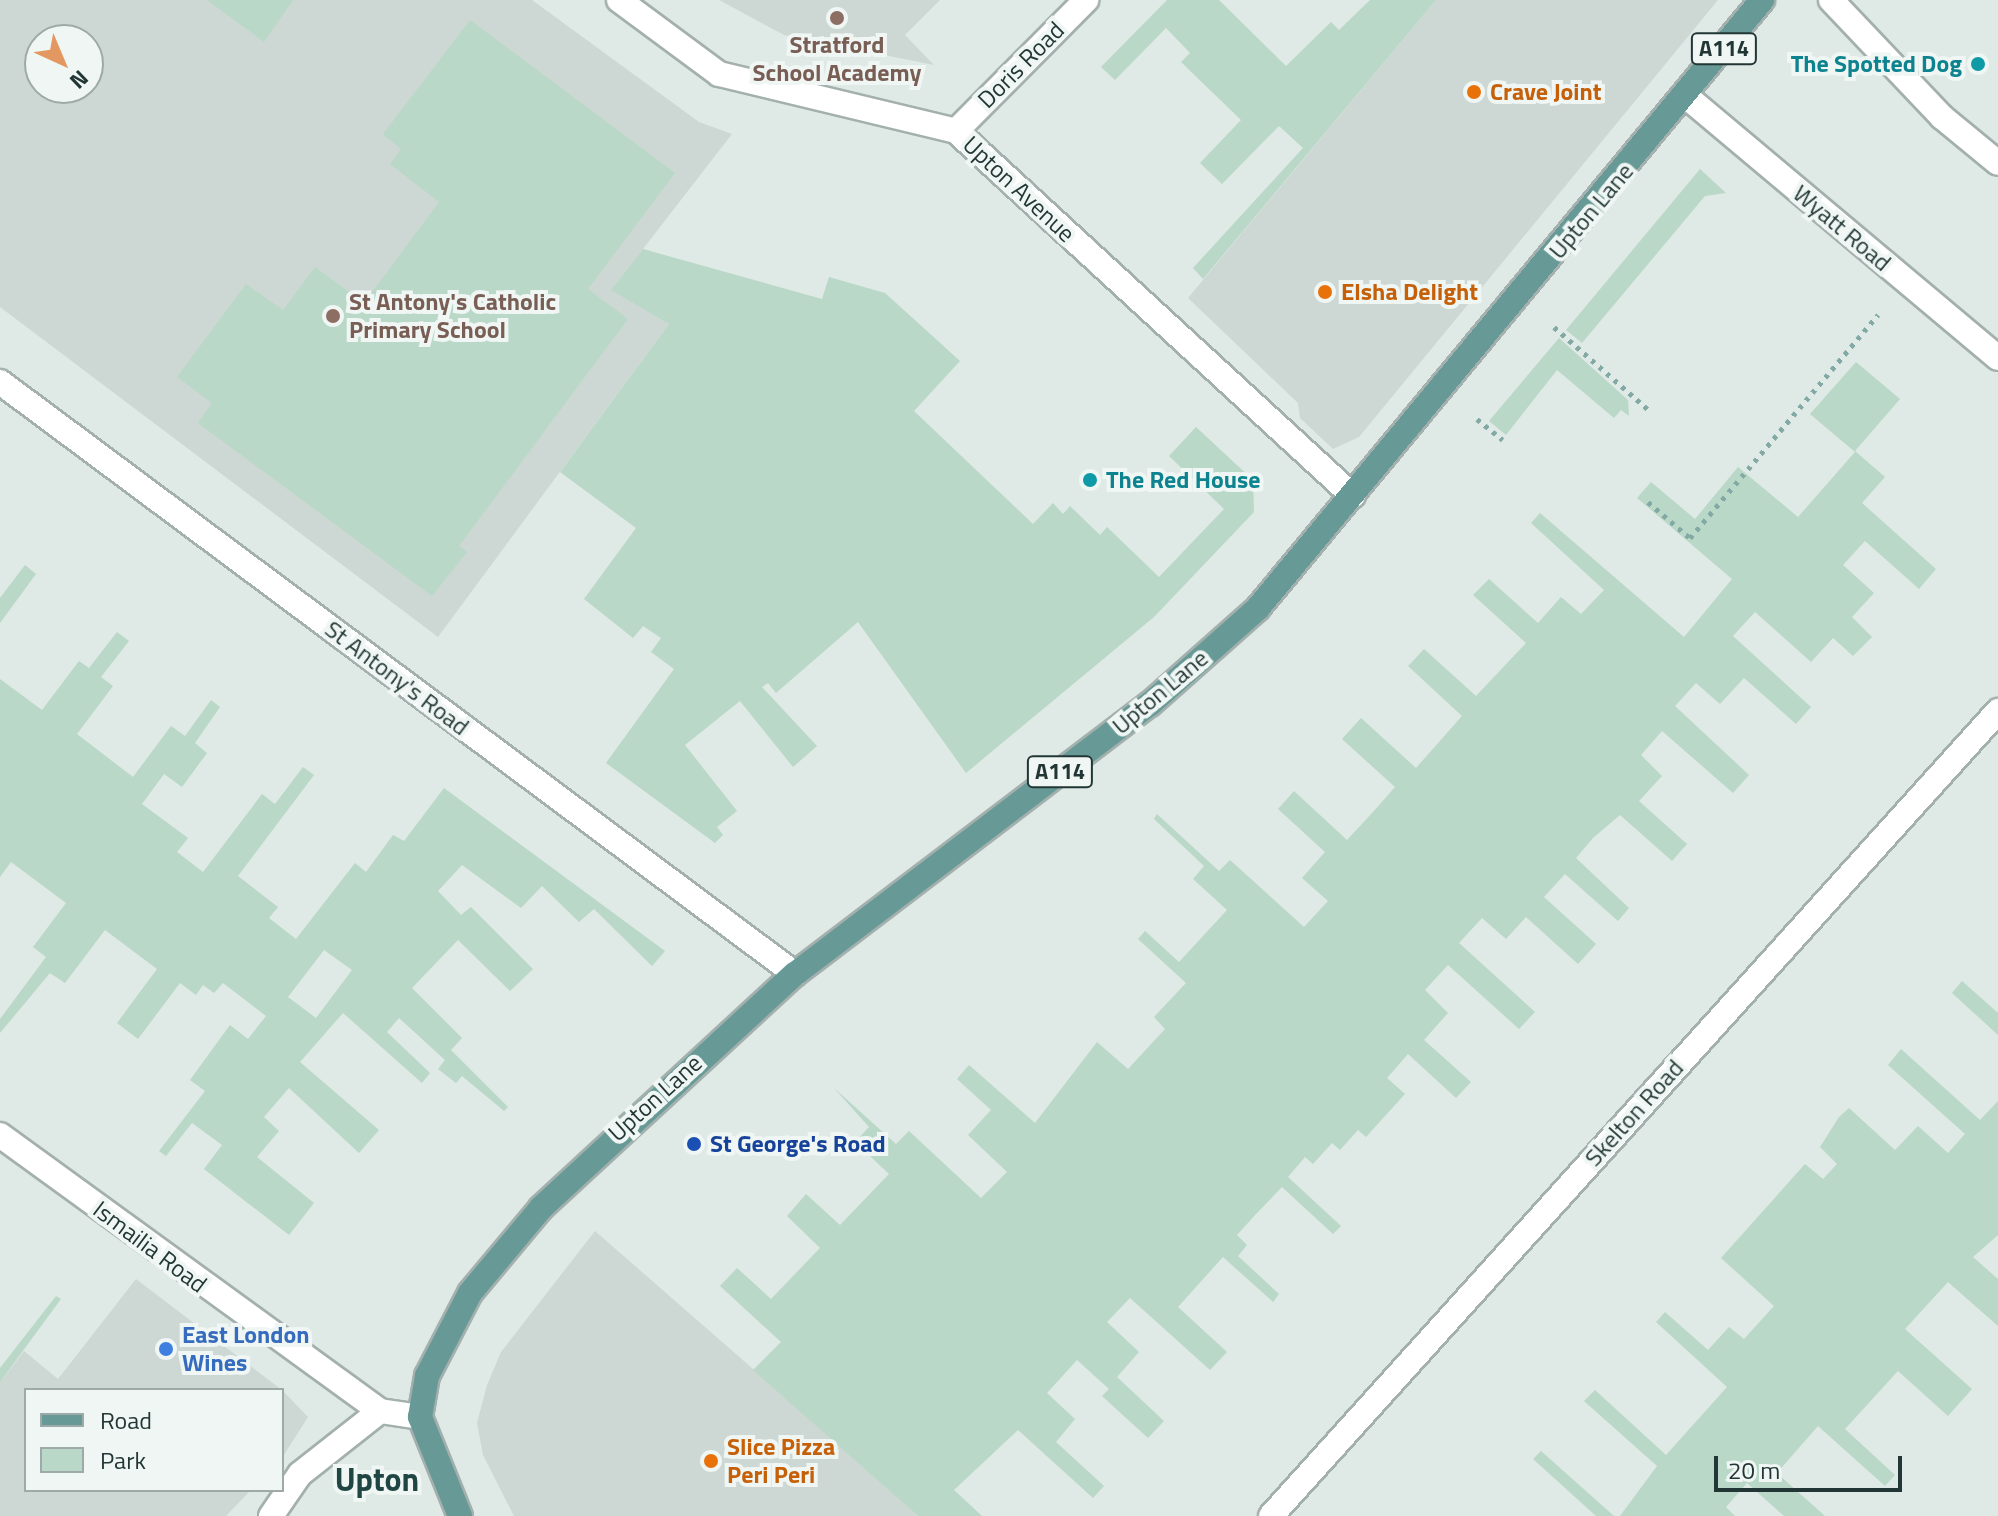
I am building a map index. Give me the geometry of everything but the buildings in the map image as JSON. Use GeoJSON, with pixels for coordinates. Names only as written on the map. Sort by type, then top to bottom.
{"type":"FeatureCollection","features":[{"type":"Feature","properties":{"kind":"main road","name":"Upton Lane"},"geometry":{"type":"LineString","coordinates":[[420,1417],[443,1337],[541,1208],[795,974],[1150,704],[1258,608],[1687,97],[1762,0]]}},
{"type":"Feature","properties":{"kind":"main road"},"geometry":{"type":"LineString","coordinates":[[420,1417],[460,1516]]}},
{"type":"Feature","properties":{"kind":"street","name":"Upton Avenue"},"geometry":{"type":"LineString","coordinates":[[619,0],[719,74],[956,131],[1353,496]]}},
{"type":"Feature","properties":{"kind":"street","name":"Doris Road"},"geometry":{"type":"LineString","coordinates":[[956,131],[1086,0]]}},
{"type":"Feature","properties":{"kind":"street"},"geometry":{"type":"LineString","coordinates":[[1831,0],[1942,117],[1998,163]]}},
{"type":"Feature","properties":{"kind":"street","name":"Wyatt Road"},"geometry":{"type":"LineString","coordinates":[[1687,97],[1998,358]]}},
{"type":"Feature","properties":{"kind":"street","name":"St Antony's Road"},"geometry":{"type":"LineString","coordinates":[[0,382],[795,974]]}},
{"type":"Feature","properties":{"kind":"street","name":"Skelton Road"},"geometry":{"type":"LineString","coordinates":[[1271,1516],[1998,711]]}},
{"type":"Feature","properties":{"kind":"street","name":"Ismailia Road"},"geometry":{"type":"LineString","coordinates":[[0,1135],[380,1411]]}},
{"type":"Feature","properties":{"kind":"street"},"geometry":{"type":"LineString","coordinates":[[271,1516],[300,1474],[380,1411],[420,1417]]}},
{"type":"Feature","properties":{"kind":"path"},"geometry":{"type":"LineString","coordinates":[[1648,502],[1690,538],[1873,324],[1900,276]]}},
{"type":"Feature","properties":{"kind":"path"},"geometry":{"type":"LineString","coordinates":[[1554,327],[1650,411]]}},
{"type":"Feature","properties":{"kind":"path"},"geometry":{"type":"LineString","coordinates":[[1477,419],[1503,440]]}},
{"type":"Feature","properties":{"kind":"shaded area","name":"St Antony's Catholic Primary School"},"geometry":{"type":"Polygon","coordinates":[[[0,0],[532,0],[699,122],[732,134],[612,289],[669,324],[438,637],[0,307],[0,0]]]}},
{"type":"Feature","properties":{"kind":"shaded area","name":"Stratford School Academy"},"geometry":{"type":"Polygon","coordinates":[[[719,0],[940,0],[905,35],[934,65],[784,35],[719,0]]]}},
{"type":"Feature","properties":{"kind":"shaded area"},"geometry":{"type":"Polygon","coordinates":[[[1436,0],[1718,0],[1359,437],[1333,449],[1300,418],[1298,403],[1188,298],[1436,0]]]}},
{"type":"Feature","properties":{"kind":"shaded area"},"geometry":{"type":"Polygon","coordinates":[[[595,1231],[918,1516],[514,1516],[483,1455],[477,1423],[487,1385],[501,1352],[595,1231]]]}},
{"type":"Feature","properties":{"kind":"shaded area"},"geometry":{"type":"Polygon","coordinates":[[[136,1279],[279,1388],[24,1388],[24,1492],[249,1492],[226,1516],[0,1516],[0,1382],[24,1351],[58,1379],[136,1279]]]}},
{"type":"Feature","properties":{"kind":"shaded area"},"geometry":{"type":"Polygon","coordinates":[[[284,1392],[308,1417],[284,1455],[284,1392]]]}},
{"type":"Feature","properties":{"kind":"green space"},"geometry":{"type":"Polygon","coordinates":[[[207,0],[293,0],[264,42],[207,0]]]}},
{"type":"Feature","properties":{"kind":"green space"},"geometry":{"type":"Polygon","coordinates":[[[1167,0],[1219,0],[1286,66],[1331,22],[1339,30],[1370,0],[1436,0],[1203,279],[1193,268],[1303,148],[1279,126],[1222,184],[1200,163],[1241,120],[1181,62],[1190,53],[1166,28],[1115,80],[1101,67],[1167,0]]]}},
{"type":"Feature","properties":{"kind":"green space"},"geometry":{"type":"Polygon","coordinates":[[[470,20],[675,173],[588,289],[628,319],[459,546],[467,552],[432,596],[198,423],[212,403],[177,377],[246,284],[283,310],[315,267],[364,303],[439,202],[390,164],[401,149],[383,134],[470,20]]]}},
{"type":"Feature","properties":{"kind":"green space"},"geometry":{"type":"Polygon","coordinates":[[[1700,169],[1726,193],[1705,196],[1582,343],[1566,330],[1700,169]]]}},
{"type":"Feature","properties":{"kind":"green space"},"geometry":{"type":"Polygon","coordinates":[[[643,249],[822,299],[829,277],[885,293],[960,361],[914,411],[1033,524],[1053,503],[1063,514],[1070,506],[1100,535],[1107,527],[1159,577],[1224,509],[1169,456],[1196,427],[1253,480],[1254,512],[1154,617],[966,773],[858,622],[776,693],[768,683],[762,687],[817,746],[793,767],[740,701],[685,745],[737,811],[717,827],[723,835],[715,843],[606,763],[674,669],[651,652],[661,638],[643,626],[633,638],[584,599],[636,528],[560,472],[669,324],[611,290],[643,249]]]}},
{"type":"Feature","properties":{"kind":"green space"},"geometry":{"type":"Polygon","coordinates":[[[1559,338],[1628,400],[1629,416],[1621,410],[1614,418],[1557,370],[1506,435],[1489,421],[1559,338]]]}},
{"type":"Feature","properties":{"kind":"green space"},"geometry":{"type":"Polygon","coordinates":[[[1856,362],[1900,399],[1855,451],[1885,477],[1862,503],[1936,569],[1919,589],[1865,541],[1843,565],[1874,593],[1852,617],[1872,637],[1853,656],[1833,638],[1811,662],[1755,612],[1733,636],[1811,707],[1796,724],[1744,678],[1720,704],[1696,683],[1675,706],[1749,775],[1733,793],[1662,731],[1641,755],[1662,776],[1639,801],[1687,844],[1672,861],[1620,815],[1593,838],[1576,858],[1629,908],[1618,921],[1565,874],[1544,897],[1596,944],[1578,964],[1526,917],[1506,939],[1482,918],[1459,943],[1535,1012],[1519,1029],[1448,965],[1425,990],[1448,1013],[1424,1040],[1471,1082],[1456,1098],[1408,1054],[1387,1078],[1405,1094],[1366,1137],[1358,1130],[1340,1150],[1332,1143],[1313,1164],[1305,1157],[1288,1177],[1341,1226],[1333,1234],[1282,1187],[1257,1213],[1237,1235],[1247,1245],[1238,1256],[1279,1294],[1273,1302],[1223,1257],[1178,1307],[1227,1352],[1210,1370],[1130,1298],[1107,1322],[1139,1352],[1117,1377],[1164,1421],[1148,1438],[1102,1396],[1109,1389],[1077,1360],[1047,1393],[1075,1419],[1056,1442],[1104,1486],[1093,1498],[1018,1430],[954,1490],[982,1516],[918,1516],[753,1370],[781,1342],[720,1286],[737,1268],[771,1299],[820,1248],[787,1216],[806,1194],[840,1225],[889,1174],[855,1142],[869,1127],[834,1088],[896,1144],[909,1131],[981,1198],[1007,1172],[968,1135],[991,1110],[957,1079],[969,1065],[1035,1123],[1097,1042],[1128,1069],[1165,1029],[1154,1017],[1186,983],[1138,939],[1145,931],[1179,962],[1227,910],[1193,879],[1204,866],[1154,819],[1157,814],[1219,871],[1230,860],[1304,927],[1328,901],[1302,878],[1325,852],[1278,809],[1294,791],[1347,840],[1373,812],[1395,787],[1342,739],[1361,718],[1416,768],[1462,716],[1408,666],[1424,649],[1476,696],[1526,643],[1473,595],[1489,579],[1538,623],[1561,597],[1581,614],[1604,590],[1531,523],[1540,513],[1684,637],[1732,579],[1637,498],[1651,482],[1695,519],[1738,467],[1798,517],[1855,452],[1810,414],[1856,362]]]}},
{"type":"Feature","properties":{"kind":"green space"},"geometry":{"type":"Polygon","coordinates":[[[25,565],[36,574],[0,623],[0,598],[25,565]]]}},
{"type":"Feature","properties":{"kind":"green space"},"geometry":{"type":"Polygon","coordinates":[[[117,632],[129,641],[101,677],[113,686],[77,734],[133,777],[171,726],[185,736],[211,700],[220,707],[195,743],[207,753],[182,787],[164,774],[142,804],[188,838],[177,852],[203,872],[262,794],[275,804],[303,767],[314,775],[238,876],[278,907],[269,918],[296,939],[355,863],[366,872],[393,835],[404,841],[444,788],[665,951],[652,966],[594,909],[579,922],[542,886],[521,908],[462,865],[438,891],[461,915],[471,907],[533,969],[510,991],[458,940],[412,988],[462,1038],[451,1050],[508,1107],[504,1111],[462,1076],[456,1083],[438,1069],[445,1060],[399,1018],[387,1032],[430,1073],[422,1083],[343,1013],[300,1062],[379,1130],[359,1153],[289,1088],[264,1117],[279,1131],[257,1157],[314,1203],[289,1235],[204,1169],[222,1145],[192,1123],[166,1156],[159,1151],[205,1091],[190,1080],[230,1025],[248,1039],[266,1016],[223,983],[214,993],[203,985],[196,995],[180,983],[138,1039],[117,1023],[157,969],[105,930],[65,983],[50,973],[0,1033],[0,1019],[46,957],[33,947],[66,903],[11,862],[0,877],[0,679],[42,710],[79,661],[89,668],[117,632]],[[324,950],[288,997],[316,1018],[352,970],[324,950]]]}},
{"type":"Feature","properties":{"kind":"green space"},"geometry":{"type":"Polygon","coordinates":[[[1962,981],[1998,1013],[1998,1035],[1952,993],[1962,981]]]}},
{"type":"Feature","properties":{"kind":"green space"},"geometry":{"type":"Polygon","coordinates":[[[1901,1049],[1980,1120],[1998,1101],[1998,1235],[1973,1257],[1998,1279],[1998,1326],[1948,1282],[1905,1329],[1972,1389],[1948,1416],[1898,1371],[1845,1429],[1895,1475],[1885,1486],[1818,1426],[1777,1473],[1825,1516],[1784,1516],[1747,1483],[1726,1507],[1735,1516],[1620,1516],[1657,1466],[1584,1401],[1595,1390],[1666,1455],[1727,1387],[1656,1322],[1665,1312],[1708,1350],[1729,1327],[1744,1339],[1774,1306],[1721,1258],[1805,1164],[1823,1179],[1837,1164],[1820,1147],[1839,1117],[1849,1108],[1895,1150],[1918,1126],[1948,1153],[1965,1134],[1888,1065],[1901,1049]]]}},
{"type":"Feature","properties":{"kind":"green space"},"geometry":{"type":"Polygon","coordinates":[[[56,1296],[61,1299],[0,1382],[0,1368],[56,1296]]]}},
{"type":"Feature","properties":{"kind":"green space"},"geometry":{"type":"Polygon","coordinates":[[[1541,1451],[1614,1516],[1596,1516],[1533,1459],[1541,1451]]]}},
{"type":"Feature","properties":{"kind":"place","name":"Stratford School Academy"},"geometry":{"type":"Point","coordinates":[837,18]}},
{"type":"Feature","properties":{"kind":"place","name":"The Spotted Dog"},"geometry":{"type":"Point","coordinates":[1978,64]}},
{"type":"Feature","properties":{"kind":"place","name":"Crave Joint"},"geometry":{"type":"Point","coordinates":[1474,92]}},
{"type":"Feature","properties":{"kind":"place","name":"Elsha Delight"},"geometry":{"type":"Point","coordinates":[1325,292]}},
{"type":"Feature","properties":{"kind":"place","name":"St Antony's Catholic Primary School"},"geometry":{"type":"Point","coordinates":[333,316]}},
{"type":"Feature","properties":{"kind":"place","name":"The Red House"},"geometry":{"type":"Point","coordinates":[1090,480]}},
{"type":"Feature","properties":{"kind":"place","name":"St George's Road"},"geometry":{"type":"Point","coordinates":[694,1144]}},
{"type":"Feature","properties":{"kind":"place","name":"East London Wines"},"geometry":{"type":"Point","coordinates":[166,1349]}},
{"type":"Feature","properties":{"kind":"place","name":"Slice Pizza Peri Peri"},"geometry":{"type":"Point","coordinates":[711,1461]}},
{"type":"Feature","properties":{"kind":"district","name":"Upton"},"geometry":{"type":"Point","coordinates":[377,1479]}}]}
